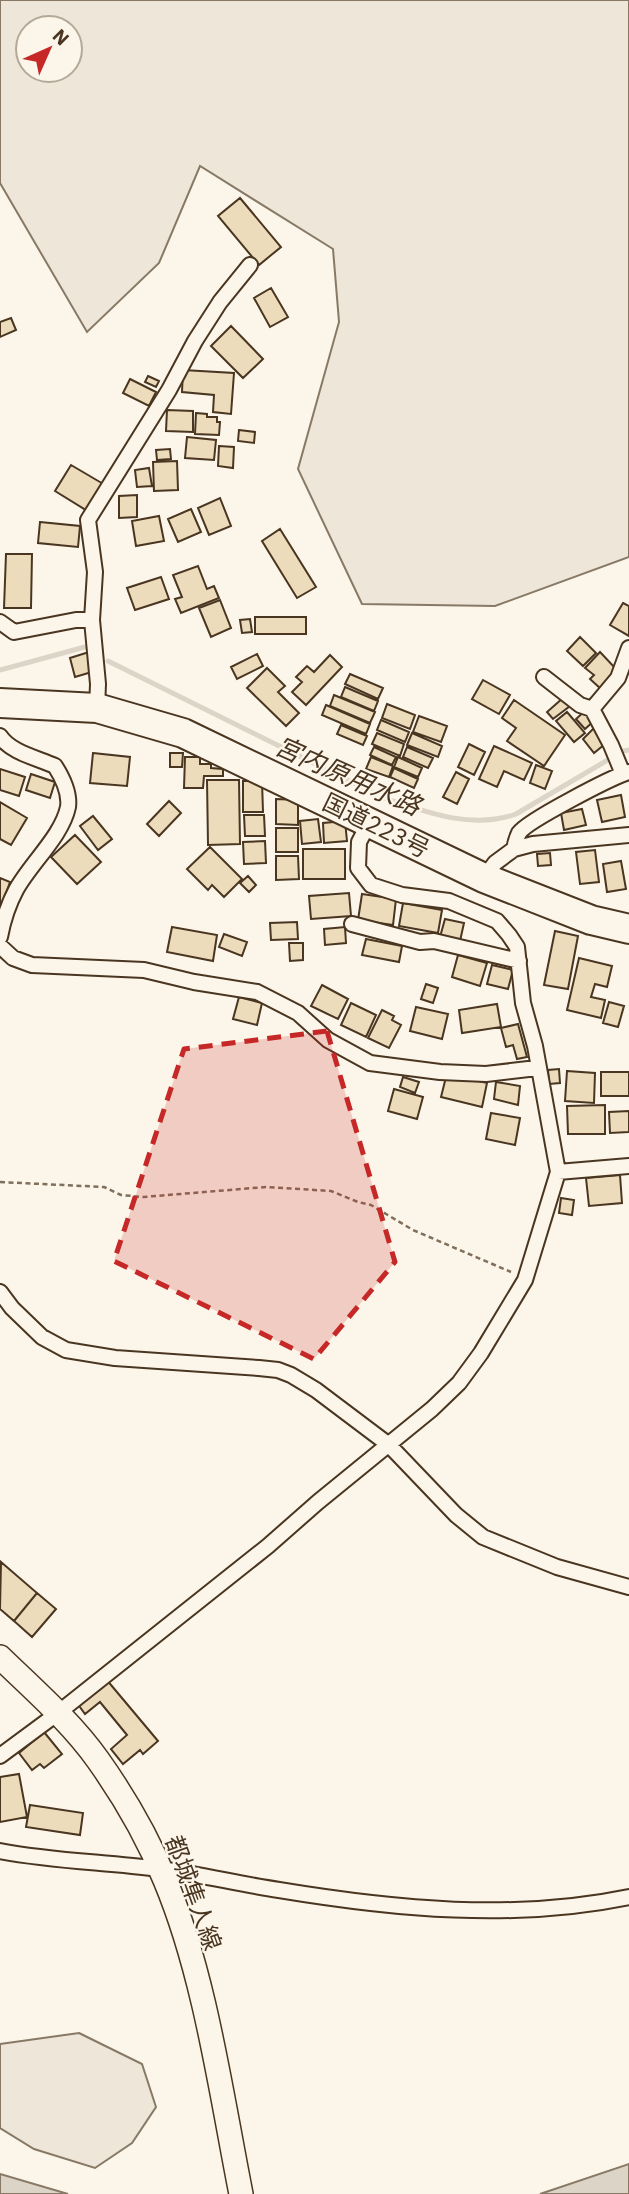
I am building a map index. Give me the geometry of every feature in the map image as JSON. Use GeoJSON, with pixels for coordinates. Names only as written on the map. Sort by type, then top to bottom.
{"type":"FeatureCollection","features":[{"type":"Feature","properties":{"kind":"highway","name":"国道223号"},"geometry":{"type":"LineString","coordinates":[[0,703],[97,708],[183,733],[484,878],[591,920],[629,929]]}},
{"type":"Feature","properties":{"kind":"main road","name":"都城隼人線"},"geometry":{"type":"LineString","coordinates":[[0,1657],[58,1713],[97,1758],[139,1824],[162,1874],[182,1928],[199,1988],[241,2194]]}},
{"type":"Feature","properties":{"kind":"street"},"geometry":{"type":"LineString","coordinates":[[97,708],[98,684],[92,620],[95,572],[88,520],[169,390],[195,341],[220,302],[250,265]]}},
{"type":"Feature","properties":{"kind":"street"},"geometry":{"type":"LineString","coordinates":[[0,622],[14,632],[76,620],[92,620]]}},
{"type":"Feature","properties":{"kind":"street"},"geometry":{"type":"LineString","coordinates":[[592,709],[618,678],[629,648]]}},
{"type":"Feature","properties":{"kind":"street"},"geometry":{"type":"LineString","coordinates":[[513,849],[520,832],[570,800],[624,771],[592,709],[580,705],[544,677]]}},
{"type":"Feature","properties":{"kind":"street"},"geometry":{"type":"LineString","coordinates":[[0,736],[13,748],[55,766],[66,791],[68,806],[54,836],[16,889],[3,919],[0,937]]}},
{"type":"Feature","properties":{"kind":"street"},"geometry":{"type":"LineString","coordinates":[[0,1756],[268,1546],[432,1409],[459,1382],[488,1343],[525,1280],[558,1172],[535,1046],[523,1003],[517,947],[496,921],[449,901],[402,895],[372,885],[358,868],[359,842],[369,823]]}},
{"type":"Feature","properties":{"kind":"street"},"geometry":{"type":"LineString","coordinates":[[484,878],[495,863],[513,849],[533,844],[629,835]]}},
{"type":"Feature","properties":{"kind":"street"},"geometry":{"type":"LineString","coordinates":[[352,923],[420,942],[434,941],[519,961]]}},
{"type":"Feature","properties":{"kind":"street"},"geometry":{"type":"LineString","coordinates":[[0,946],[13,958],[32,965],[144,970],[194,982],[257,992],[298,1013],[328,1040],[370,1063],[440,1072],[486,1074],[537,1068]]}},
{"type":"Feature","properties":{"kind":"street"},"geometry":{"type":"LineString","coordinates":[[558,1172],[629,1166]]}},
{"type":"Feature","properties":{"kind":"street"},"geometry":{"type":"LineString","coordinates":[[0,1292],[42,1338],[66,1350],[116,1358],[278,1370],[291,1375],[316,1390],[388,1445],[456,1515],[483,1537],[557,1567],[629,1587]]}},
{"type":"Feature","properties":{"kind":"street"},"geometry":{"type":"LineString","coordinates":[[0,1851],[334,1899],[418,1908],[573,1908],[629,1897]]}},
{"type":"Feature","properties":{"kind":"path"},"geometry":{"type":"LineString","coordinates":[[0,1182],[104,1187],[121,1195],[143,1197],[266,1187],[331,1191],[371,1205],[413,1230],[506,1269],[525,1280]]}},
{"type":"Feature","properties":{"kind":"highlighted area"},"geometry":{"type":"Polygon","coordinates":[[[327,1031],[395,1262],[314,1359],[114,1261],[184,1049],[327,1031]]]}},
{"type":"Feature","properties":{"kind":"shaded area"},"geometry":{"type":"Polygon","coordinates":[[[0,0],[629,0],[629,557],[495,606],[362,604],[298,469],[339,322],[333,249],[200,166],[159,263],[87,332],[0,183],[0,0]]]}},
{"type":"Feature","properties":{"kind":"shaded area"},"geometry":{"type":"Polygon","coordinates":[[[79,2033],[142,2064],[156,2107],[132,2143],[95,2168],[34,2149],[0,2128],[0,2044],[79,2033]]]}},
{"type":"Feature","properties":{"kind":"shaded area"},"geometry":{"type":"Polygon","coordinates":[[[629,2164],[629,2194],[540,2194],[629,2164]]]}},
{"type":"Feature","properties":{"kind":"shaded area"},"geometry":{"type":"Polygon","coordinates":[[[0,2174],[68,2194],[0,2194],[0,2174]]]}},
{"type":"Feature","properties":{"kind":"building"},"geometry":{"type":"Polygon","coordinates":[[[240,198],[281,247],[259,265],[218,216],[240,198]]]}},
{"type":"Feature","properties":{"kind":"building"},"geometry":{"type":"Polygon","coordinates":[[[271,288],[288,317],[270,327],[254,298],[271,288]]]}},
{"type":"Feature","properties":{"kind":"building"},"geometry":{"type":"Polygon","coordinates":[[[11,318],[16,330],[0,337],[0,322],[11,318]]]}},
{"type":"Feature","properties":{"kind":"building"},"geometry":{"type":"Polygon","coordinates":[[[231,326],[263,359],[243,378],[211,346],[231,326]]]}},
{"type":"Feature","properties":{"kind":"building"},"geometry":{"type":"Polygon","coordinates":[[[183,370],[234,373],[231,414],[213,412],[214,395],[182,392],[183,370]]]}},
{"type":"Feature","properties":{"kind":"building"},"geometry":{"type":"Polygon","coordinates":[[[148,376],[159,381],[156,387],[145,382],[148,376]]]}},
{"type":"Feature","properties":{"kind":"building"},"geometry":{"type":"Polygon","coordinates":[[[130,379],[156,392],[149,406],[123,393],[130,379]]]}},
{"type":"Feature","properties":{"kind":"building"},"geometry":{"type":"Polygon","coordinates":[[[167,410],[193,411],[193,432],[166,431],[167,410]]]}},
{"type":"Feature","properties":{"kind":"building"},"geometry":{"type":"Polygon","coordinates":[[[196,413],[217,417],[217,422],[220,422],[219,435],[195,434],[196,413]]]}},
{"type":"Feature","properties":{"kind":"building"},"geometry":{"type":"Polygon","coordinates":[[[239,430],[255,432],[254,443],[238,441],[239,430]]]}},
{"type":"Feature","properties":{"kind":"building"},"geometry":{"type":"Polygon","coordinates":[[[187,437],[216,440],[214,460],[185,458],[187,437]]]}},
{"type":"Feature","properties":{"kind":"building"},"geometry":{"type":"Polygon","coordinates":[[[219,446],[234,447],[233,468],[218,466],[219,446]]]}},
{"type":"Feature","properties":{"kind":"building"},"geometry":{"type":"Polygon","coordinates":[[[170,449],[171,459],[157,460],[156,450],[170,449]]]}},
{"type":"Feature","properties":{"kind":"building"},"geometry":{"type":"Polygon","coordinates":[[[177,461],[178,490],[154,491],[153,462],[177,461]]]}},
{"type":"Feature","properties":{"kind":"building"},"geometry":{"type":"Polygon","coordinates":[[[71,465],[105,485],[89,512],[55,491],[71,465]]]}},
{"type":"Feature","properties":{"kind":"building"},"geometry":{"type":"Polygon","coordinates":[[[149,468],[152,486],[137,487],[135,470],[149,468]]]}},
{"type":"Feature","properties":{"kind":"building"},"geometry":{"type":"Polygon","coordinates":[[[137,495],[137,517],[119,518],[119,496],[137,495]]]}},
{"type":"Feature","properties":{"kind":"building"},"geometry":{"type":"Polygon","coordinates":[[[220,498],[231,526],[209,535],[198,508],[220,498]]]}},
{"type":"Feature","properties":{"kind":"building"},"geometry":{"type":"Polygon","coordinates":[[[191,509],[201,532],[178,542],[168,519],[191,509]]]}},
{"type":"Feature","properties":{"kind":"building"},"geometry":{"type":"Polygon","coordinates":[[[159,516],[164,541],[136,546],[132,521],[159,516]]]}},
{"type":"Feature","properties":{"kind":"building"},"geometry":{"type":"Polygon","coordinates":[[[40,522],[80,526],[78,547],[38,543],[40,522]]]}},
{"type":"Feature","properties":{"kind":"building"},"geometry":{"type":"Polygon","coordinates":[[[280,529],[316,587],[297,598],[262,541],[280,529]]]}},
{"type":"Feature","properties":{"kind":"building"},"geometry":{"type":"Polygon","coordinates":[[[6,554],[32,554],[31,608],[4,608],[6,554]]]}},
{"type":"Feature","properties":{"kind":"building"},"geometry":{"type":"Polygon","coordinates":[[[198,566],[207,589],[214,586],[219,598],[181,613],[175,599],[182,597],[173,575],[198,566]]]}},
{"type":"Feature","properties":{"kind":"building"},"geometry":{"type":"Polygon","coordinates":[[[161,577],[169,599],[135,610],[127,588],[161,577]]]}},
{"type":"Feature","properties":{"kind":"building"},"geometry":{"type":"Polygon","coordinates":[[[220,600],[231,628],[211,637],[199,608],[220,600]]]}},
{"type":"Feature","properties":{"kind":"building"},"geometry":{"type":"Polygon","coordinates":[[[623,603],[629,606],[629,636],[610,625],[623,603]]]}},
{"type":"Feature","properties":{"kind":"building"},"geometry":{"type":"Polygon","coordinates":[[[255,617],[306,617],[306,634],[255,634],[255,617]]]}},
{"type":"Feature","properties":{"kind":"building"},"geometry":{"type":"Polygon","coordinates":[[[250,619],[252,632],[242,633],[240,620],[250,619]]]}},
{"type":"Feature","properties":{"kind":"building"},"geometry":{"type":"Polygon","coordinates":[[[580,637],[596,653],[583,666],[567,651],[580,637]]]}},
{"type":"Feature","properties":{"kind":"building"},"geometry":{"type":"Polygon","coordinates":[[[89,652],[95,671],[75,677],[70,658],[89,652]]]}},
{"type":"Feature","properties":{"kind":"building"},"geometry":{"type":"Polygon","coordinates":[[[600,652],[617,670],[601,689],[590,679],[594,675],[585,668],[600,652]]]}},
{"type":"Feature","properties":{"kind":"building"},"geometry":{"type":"Polygon","coordinates":[[[257,654],[263,666],[237,679],[231,667],[257,654]]]}},
{"type":"Feature","properties":{"kind":"building"},"geometry":{"type":"Polygon","coordinates":[[[330,655],[342,667],[306,705],[292,692],[302,682],[296,677],[307,666],[314,672],[330,655]]]}},
{"type":"Feature","properties":{"kind":"building"},"geometry":{"type":"Polygon","coordinates":[[[267,668],[285,686],[278,692],[299,713],[286,726],[247,688],[267,668]]]}},
{"type":"Feature","properties":{"kind":"building"},"geometry":{"type":"Polygon","coordinates":[[[350,674],[383,688],[378,699],[345,684],[350,674]]]}},
{"type":"Feature","properties":{"kind":"building"},"geometry":{"type":"Polygon","coordinates":[[[483,680],[510,695],[499,714],[472,699],[483,680]]]}},
{"type":"Feature","properties":{"kind":"building"},"geometry":{"type":"Polygon","coordinates":[[[345,687],[378,701],[374,711],[341,697],[345,687]]]}},
{"type":"Feature","properties":{"kind":"building"},"geometry":{"type":"Polygon","coordinates":[[[334,695],[375,712],[370,723],[330,706],[334,695]]]}},
{"type":"Feature","properties":{"kind":"building"},"geometry":{"type":"Polygon","coordinates":[[[563,698],[570,706],[553,719],[547,712],[563,698]]]}},
{"type":"Feature","properties":{"kind":"building"},"geometry":{"type":"Polygon","coordinates":[[[514,700],[565,735],[544,766],[507,741],[516,728],[502,718],[514,700]]]}},
{"type":"Feature","properties":{"kind":"building"},"geometry":{"type":"Polygon","coordinates":[[[387,704],[415,715],[410,729],[382,718],[387,704]]]}},
{"type":"Feature","properties":{"kind":"building"},"geometry":{"type":"Polygon","coordinates":[[[326,705],[370,724],[366,734],[322,715],[326,705]]]}},
{"type":"Feature","properties":{"kind":"building"},"geometry":{"type":"Polygon","coordinates":[[[586,710],[595,720],[585,729],[576,719],[586,710]]]}},
{"type":"Feature","properties":{"kind":"building"},"geometry":{"type":"Polygon","coordinates":[[[567,712],[585,733],[574,742],[556,721],[567,712]]]}},
{"type":"Feature","properties":{"kind":"building"},"geometry":{"type":"Polygon","coordinates":[[[419,716],[447,726],[441,742],[413,732],[419,716]]]}},
{"type":"Feature","properties":{"kind":"building"},"geometry":{"type":"Polygon","coordinates":[[[381,720],[409,732],[405,742],[377,730],[381,720]]]}},
{"type":"Feature","properties":{"kind":"building"},"geometry":{"type":"Polygon","coordinates":[[[341,725],[367,736],[363,745],[337,734],[341,725]]]}},
{"type":"Feature","properties":{"kind":"building"},"geometry":{"type":"Polygon","coordinates":[[[597,725],[605,744],[594,753],[583,739],[597,725]]]}},
{"type":"Feature","properties":{"kind":"building"},"geometry":{"type":"Polygon","coordinates":[[[377,733],[404,744],[400,756],[372,744],[377,733]]]}},
{"type":"Feature","properties":{"kind":"building"},"geometry":{"type":"Polygon","coordinates":[[[412,733],[442,746],[438,757],[407,745],[412,733]]]}},
{"type":"Feature","properties":{"kind":"building"},"geometry":{"type":"Polygon","coordinates":[[[469,744],[485,752],[474,775],[458,767],[469,744]]]}},
{"type":"Feature","properties":{"kind":"building"},"geometry":{"type":"Polygon","coordinates":[[[494,746],[532,763],[524,780],[504,771],[497,787],[479,779],[494,746]]]}},
{"type":"Feature","properties":{"kind":"building"},"geometry":{"type":"Polygon","coordinates":[[[374,747],[396,757],[392,765],[370,755],[374,747]]]}},
{"type":"Feature","properties":{"kind":"building"},"geometry":{"type":"Polygon","coordinates":[[[407,747],[433,758],[428,768],[403,757],[407,747]]]}},
{"type":"Feature","properties":{"kind":"building"},"geometry":{"type":"Polygon","coordinates":[[[93,753],[130,757],[127,786],[90,783],[93,753]]]}},
{"type":"Feature","properties":{"kind":"building"},"geometry":{"type":"Polygon","coordinates":[[[170,753],[183,753],[182,767],[170,767],[170,753]]]}},
{"type":"Feature","properties":{"kind":"building"},"geometry":{"type":"Polygon","coordinates":[[[185,757],[200,757],[200,764],[211,764],[211,768],[223,769],[223,776],[204,776],[203,788],[184,788],[185,757]]]}},
{"type":"Feature","properties":{"kind":"building"},"geometry":{"type":"Polygon","coordinates":[[[371,757],[393,766],[389,777],[366,769],[371,757]]]}},
{"type":"Feature","properties":{"kind":"building"},"geometry":{"type":"Polygon","coordinates":[[[398,757],[422,768],[418,777],[394,767],[398,757]]]}},
{"type":"Feature","properties":{"kind":"building"},"geometry":{"type":"Polygon","coordinates":[[[536,765],[552,771],[545,789],[530,783],[536,765]]]}},
{"type":"Feature","properties":{"kind":"building"},"geometry":{"type":"Polygon","coordinates":[[[394,768],[418,779],[414,788],[390,777],[394,768]]]}},
{"type":"Feature","properties":{"kind":"building"},"geometry":{"type":"Polygon","coordinates":[[[0,769],[25,777],[19,796],[0,790],[0,769]]]}},
{"type":"Feature","properties":{"kind":"building"},"geometry":{"type":"Polygon","coordinates":[[[456,772],[469,779],[457,804],[443,797],[456,772]]]}},
{"type":"Feature","properties":{"kind":"building"},"geometry":{"type":"Polygon","coordinates":[[[31,774],[55,782],[50,798],[26,790],[31,774]]]}},
{"type":"Feature","properties":{"kind":"building"},"geometry":{"type":"Polygon","coordinates":[[[207,780],[239,780],[240,844],[208,845],[207,780]]]}},
{"type":"Feature","properties":{"kind":"building"},"geometry":{"type":"Polygon","coordinates":[[[243,781],[262,781],[263,812],[243,812],[243,781]]]}},
{"type":"Feature","properties":{"kind":"building"},"geometry":{"type":"Polygon","coordinates":[[[621,795],[625,817],[602,822],[597,800],[621,795]]]}},
{"type":"Feature","properties":{"kind":"building"},"geometry":{"type":"Polygon","coordinates":[[[276,799],[298,800],[298,825],[276,824],[276,799]]]}},
{"type":"Feature","properties":{"kind":"building"},"geometry":{"type":"Polygon","coordinates":[[[169,801],[181,813],[159,836],[147,824],[169,801]]]}},
{"type":"Feature","properties":{"kind":"building"},"geometry":{"type":"Polygon","coordinates":[[[0,802],[27,818],[11,845],[0,839],[0,802]]]}},
{"type":"Feature","properties":{"kind":"building"},"geometry":{"type":"Polygon","coordinates":[[[582,809],[586,825],[564,830],[561,813],[582,809]]]}},
{"type":"Feature","properties":{"kind":"building"},"geometry":{"type":"Polygon","coordinates":[[[244,815],[264,815],[265,836],[245,836],[244,815]]]}},
{"type":"Feature","properties":{"kind":"building"},"geometry":{"type":"Polygon","coordinates":[[[93,816],[112,839],[98,850],[80,826],[93,816]]]}},
{"type":"Feature","properties":{"kind":"building"},"geometry":{"type":"Polygon","coordinates":[[[318,819],[321,842],[302,844],[300,821],[318,819]]]}},
{"type":"Feature","properties":{"kind":"building"},"geometry":{"type":"Polygon","coordinates":[[[345,821],[347,841],[324,843],[323,823],[345,821]]]}},
{"type":"Feature","properties":{"kind":"building"},"geometry":{"type":"Polygon","coordinates":[[[276,828],[298,828],[298,852],[276,852],[276,828]]]}},
{"type":"Feature","properties":{"kind":"building"},"geometry":{"type":"Polygon","coordinates":[[[75,835],[101,862],[77,884],[51,857],[75,835]]]}},
{"type":"Feature","properties":{"kind":"building"},"geometry":{"type":"Polygon","coordinates":[[[265,841],[266,863],[244,864],[243,842],[265,841]]]}},
{"type":"Feature","properties":{"kind":"building"},"geometry":{"type":"Polygon","coordinates":[[[210,847],[242,879],[224,897],[212,885],[208,890],[187,869],[210,847]]]}},
{"type":"Feature","properties":{"kind":"building"},"geometry":{"type":"Polygon","coordinates":[[[303,849],[345,849],[345,879],[303,879],[303,849]]]}},
{"type":"Feature","properties":{"kind":"building"},"geometry":{"type":"Polygon","coordinates":[[[595,850],[599,882],[580,884],[576,852],[595,850]]]}},
{"type":"Feature","properties":{"kind":"building"},"geometry":{"type":"Polygon","coordinates":[[[550,853],[551,865],[538,866],[537,854],[550,853]]]}},
{"type":"Feature","properties":{"kind":"building"},"geometry":{"type":"Polygon","coordinates":[[[276,856],[298,856],[299,879],[276,880],[276,856]]]}},
{"type":"Feature","properties":{"kind":"building"},"geometry":{"type":"Polygon","coordinates":[[[621,861],[626,889],[607,892],[603,864],[621,861]]]}},
{"type":"Feature","properties":{"kind":"building"},"geometry":{"type":"Polygon","coordinates":[[[248,876],[256,885],[249,892],[240,883],[248,876]]]}},
{"type":"Feature","properties":{"kind":"building"},"geometry":{"type":"Polygon","coordinates":[[[0,878],[10,882],[2,905],[0,904],[0,878]]]}},
{"type":"Feature","properties":{"kind":"building"},"geometry":{"type":"Polygon","coordinates":[[[349,893],[351,916],[311,919],[309,896],[349,893]]]}},
{"type":"Feature","properties":{"kind":"building"},"geometry":{"type":"Polygon","coordinates":[[[362,894],[396,899],[393,925],[358,920],[362,894]]]}},
{"type":"Feature","properties":{"kind":"building"},"geometry":{"type":"Polygon","coordinates":[[[403,903],[442,910],[438,933],[399,926],[403,903]]]}},
{"type":"Feature","properties":{"kind":"building"},"geometry":{"type":"Polygon","coordinates":[[[445,919],[464,923],[460,941],[440,937],[445,919]]]}},
{"type":"Feature","properties":{"kind":"building"},"geometry":{"type":"Polygon","coordinates":[[[297,922],[298,939],[271,940],[270,923],[297,922]]]}},
{"type":"Feature","properties":{"kind":"building"},"geometry":{"type":"Polygon","coordinates":[[[172,927],[217,935],[213,961],[167,952],[172,927]]]}},
{"type":"Feature","properties":{"kind":"building"},"geometry":{"type":"Polygon","coordinates":[[[345,927],[346,943],[325,945],[324,929],[345,927]]]}},
{"type":"Feature","properties":{"kind":"building"},"geometry":{"type":"Polygon","coordinates":[[[555,931],[578,936],[568,989],[544,985],[555,931]]]}},
{"type":"Feature","properties":{"kind":"building"},"geometry":{"type":"Polygon","coordinates":[[[224,934],[247,942],[242,956],[219,947],[224,934]]]}},
{"type":"Feature","properties":{"kind":"building"},"geometry":{"type":"Polygon","coordinates":[[[366,939],[402,946],[399,962],[362,955],[366,939]]]}},
{"type":"Feature","properties":{"kind":"building"},"geometry":{"type":"Polygon","coordinates":[[[289,943],[303,943],[303,960],[290,961],[289,943]]]}},
{"type":"Feature","properties":{"kind":"building"},"geometry":{"type":"Polygon","coordinates":[[[458,955],[487,963],[480,986],[452,977],[458,955]]]}},
{"type":"Feature","properties":{"kind":"building"},"geometry":{"type":"Polygon","coordinates":[[[579,958],[612,966],[607,987],[595,984],[591,997],[605,1000],[601,1018],[567,1010],[579,958]]]}},
{"type":"Feature","properties":{"kind":"building"},"geometry":{"type":"Polygon","coordinates":[[[492,965],[513,970],[508,989],[487,984],[492,965]]]}},
{"type":"Feature","properties":{"kind":"building"},"geometry":{"type":"Polygon","coordinates":[[[426,984],[438,988],[433,1003],[421,999],[426,984]]]}},
{"type":"Feature","properties":{"kind":"building"},"geometry":{"type":"Polygon","coordinates":[[[322,985],[348,999],[338,1019],[311,1006],[322,985]]]}},
{"type":"Feature","properties":{"kind":"building"},"geometry":{"type":"Polygon","coordinates":[[[239,997],[262,1003],[257,1025],[233,1019],[239,997]]]}},
{"type":"Feature","properties":{"kind":"building"},"geometry":{"type":"Polygon","coordinates":[[[609,1002],[624,1006],[618,1027],[603,1023],[609,1002]]]}},
{"type":"Feature","properties":{"kind":"building"},"geometry":{"type":"Polygon","coordinates":[[[351,1003],[376,1015],[366,1037],[341,1025],[351,1003]]]}},
{"type":"Feature","properties":{"kind":"building"},"geometry":{"type":"Polygon","coordinates":[[[497,1004],[501,1027],[462,1033],[459,1010],[497,1004]]]}},
{"type":"Feature","properties":{"kind":"building"},"geometry":{"type":"Polygon","coordinates":[[[416,1007],[448,1014],[442,1039],[410,1031],[416,1007]]]}},
{"type":"Feature","properties":{"kind":"building"},"geometry":{"type":"Polygon","coordinates":[[[382,1010],[394,1016],[392,1020],[401,1025],[389,1048],[368,1038],[382,1010]]]}},
{"type":"Feature","properties":{"kind":"building"},"geometry":{"type":"Polygon","coordinates":[[[518,1024],[527,1057],[517,1059],[513,1045],[506,1047],[501,1028],[518,1024]]]}},
{"type":"Feature","properties":{"kind":"building"},"geometry":{"type":"Polygon","coordinates":[[[559,1069],[560,1083],[549,1084],[548,1070],[559,1069]]]}},
{"type":"Feature","properties":{"kind":"building"},"geometry":{"type":"Polygon","coordinates":[[[567,1071],[595,1073],[594,1103],[565,1101],[567,1071]]]}},
{"type":"Feature","properties":{"kind":"building"},"geometry":{"type":"Polygon","coordinates":[[[601,1072],[629,1072],[629,1096],[601,1096],[601,1072]]]}},
{"type":"Feature","properties":{"kind":"building"},"geometry":{"type":"Polygon","coordinates":[[[447,1073],[487,1083],[482,1107],[441,1097],[447,1073]]]}},
{"type":"Feature","properties":{"kind":"building"},"geometry":{"type":"Polygon","coordinates":[[[403,1077],[419,1082],[415,1093],[400,1087],[403,1077]]]}},
{"type":"Feature","properties":{"kind":"building"},"geometry":{"type":"Polygon","coordinates":[[[496,1082],[520,1086],[518,1105],[494,1099],[496,1082]]]}},
{"type":"Feature","properties":{"kind":"building"},"geometry":{"type":"Polygon","coordinates":[[[394,1089],[423,1097],[417,1119],[388,1111],[394,1089]]]}},
{"type":"Feature","properties":{"kind":"building"},"geometry":{"type":"Polygon","coordinates":[[[605,1105],[605,1134],[568,1134],[567,1106],[605,1105]]]}},
{"type":"Feature","properties":{"kind":"building"},"geometry":{"type":"Polygon","coordinates":[[[629,1111],[629,1132],[610,1133],[609,1112],[629,1111]]]}},
{"type":"Feature","properties":{"kind":"building"},"geometry":{"type":"Polygon","coordinates":[[[491,1113],[520,1118],[515,1145],[486,1139],[491,1113]]]}},
{"type":"Feature","properties":{"kind":"building"},"geometry":{"type":"Polygon","coordinates":[[[620,1175],[622,1203],[589,1206],[586,1178],[620,1175]]]}},
{"type":"Feature","properties":{"kind":"building"},"geometry":{"type":"Polygon","coordinates":[[[561,1198],[574,1200],[572,1215],[559,1213],[561,1198]]]}},
{"type":"Feature","properties":{"kind":"building"},"geometry":{"type":"Polygon","coordinates":[[[1,1562],[37,1593],[14,1621],[0,1609],[1,1562]]]}},
{"type":"Feature","properties":{"kind":"building"},"geometry":{"type":"Polygon","coordinates":[[[37,1593],[56,1609],[32,1637],[14,1621],[37,1593]]]}},
{"type":"Feature","properties":{"kind":"building"},"geometry":{"type":"Polygon","coordinates":[[[106,1679],[158,1741],[143,1754],[140,1750],[123,1764],[111,1749],[127,1735],[100,1702],[85,1714],[77,1703],[106,1679]]]}},
{"type":"Feature","properties":{"kind":"building"},"geometry":{"type":"Polygon","coordinates":[[[44,1732],[62,1754],[44,1768],[40,1764],[32,1770],[19,1753],[44,1732]]]}},
{"type":"Feature","properties":{"kind":"building"},"geometry":{"type":"Polygon","coordinates":[[[19,1774],[27,1817],[0,1822],[0,1777],[19,1774]]]}},
{"type":"Feature","properties":{"kind":"building"},"geometry":{"type":"Polygon","coordinates":[[[30,1805],[83,1813],[80,1835],[26,1827],[30,1805]]]}},
{"type":"Feature","properties":{"kind":"waterway","name":"宮内原用水路"},"geometry":{"type":"LineString","coordinates":[[0,670],[85,647]]}},
{"type":"Feature","properties":{"kind":"waterway","name":"宮内原用水路"},"geometry":{"type":"LineString","coordinates":[[108,661],[384,798],[416,809],[466,820],[516,814],[629,750]]}}]}
